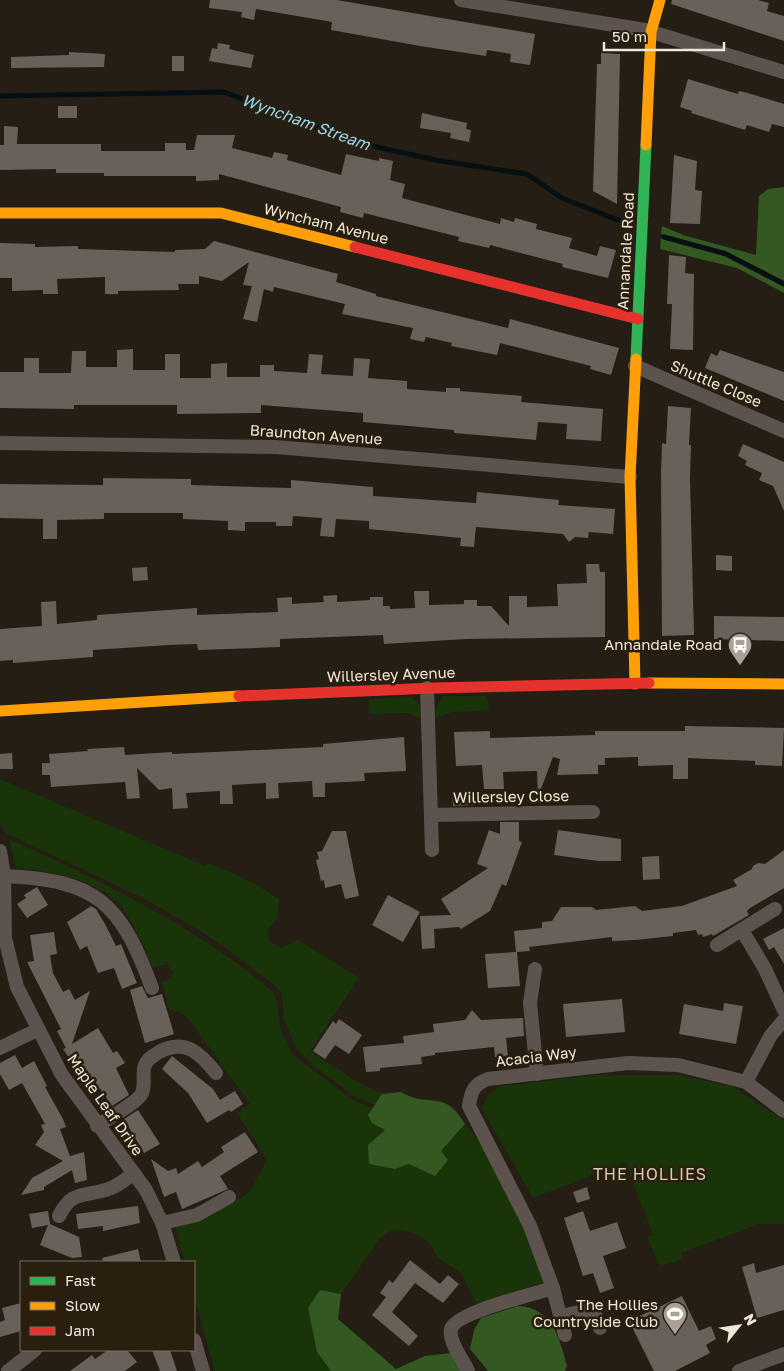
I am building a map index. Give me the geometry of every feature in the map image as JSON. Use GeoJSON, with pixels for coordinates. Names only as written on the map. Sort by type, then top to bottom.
{"type":"FeatureCollection","features":[{"type":"Feature","properties":{"kind":"street"},"geometry":{"type":"LineString","coordinates":[[461,0],[651,32],[784,72]]}},
{"type":"Feature","properties":{"kind":"street","name":"Annandale Road"},"geometry":{"type":"LineString","coordinates":[[635,684],[630,476],[651,32],[660,0]]}},
{"type":"Feature","properties":{"kind":"street","name":"Wyncham Avenue"},"geometry":{"type":"LineString","coordinates":[[0,213],[221,213],[638,319]]}},
{"type":"Feature","properties":{"kind":"street","name":"Shuttle Close"},"geometry":{"type":"LineString","coordinates":[[635,366],[784,431]]}},
{"type":"Feature","properties":{"kind":"street","name":"Braundton Avenue"},"geometry":{"type":"LineString","coordinates":[[0,443],[276,447],[630,476]]}},
{"type":"Feature","properties":{"kind":"street","name":"Willersley Avenue"},"geometry":{"type":"LineString","coordinates":[[0,711],[222,696],[427,688],[716,682],[784,684]]}},
{"type":"Feature","properties":{"kind":"street","name":"Willersley Close"},"geometry":{"type":"LineString","coordinates":[[427,688],[432,850]]}},
{"type":"Feature","properties":{"kind":"street","name":"Willersley Close"},"geometry":{"type":"LineString","coordinates":[[431,815],[592,812]]}},
{"type":"Feature","properties":{"kind":"street","name":"Maple Leaf Drive"},"geometry":{"type":"LineString","coordinates":[[0,851],[4,876],[4,938],[9,963],[17,986],[37,1030],[62,1075],[97,1126],[146,1190],[162,1224],[174,1261]]}},
{"type":"Feature","properties":{"kind":"street"},"geometry":{"type":"LineString","coordinates":[[4,876],[40,878],[73,886],[95,896],[113,910],[131,938],[152,988]]}},
{"type":"Feature","properties":{"kind":"street"},"geometry":{"type":"LineString","coordinates":[[717,945],[775,909]]}},
{"type":"Feature","properties":{"kind":"street"},"geometry":{"type":"LineString","coordinates":[[742,930],[766,969],[784,1010]]}},
{"type":"Feature","properties":{"kind":"street"},"geometry":{"type":"LineString","coordinates":[[535,969],[530,1003],[537,1074]]}},
{"type":"Feature","properties":{"kind":"street"},"geometry":{"type":"LineString","coordinates":[[746,1082],[771,1035],[784,1020]]}},
{"type":"Feature","properties":{"kind":"street"},"geometry":{"type":"LineString","coordinates":[[0,1048],[37,1030]]}},
{"type":"Feature","properties":{"kind":"street"},"geometry":{"type":"LineString","coordinates":[[97,1126],[141,1095],[144,1085],[143,1071],[146,1062],[168,1047],[179,1045],[190,1049],[204,1058],[216,1073]]}},
{"type":"Feature","properties":{"kind":"street","name":"Acacia Way"},"geometry":{"type":"LineString","coordinates":[[565,1335],[553,1288],[522,1206],[469,1106],[471,1092],[478,1082],[488,1079],[628,1063],[678,1065],[746,1082],[784,1111]]}},
{"type":"Feature","properties":{"kind":"street"},"geometry":{"type":"LineString","coordinates":[[58,1216],[65,1203],[78,1195],[97,1193],[114,1187],[134,1173]]}},
{"type":"Feature","properties":{"kind":"street"},"geometry":{"type":"LineString","coordinates":[[162,1224],[197,1215],[229,1197]]}},
{"type":"Feature","properties":{"kind":"street"},"geometry":{"type":"LineString","coordinates":[[468,1371],[452,1342],[451,1330],[456,1322],[472,1313],[553,1288]]}},
{"type":"Feature","properties":{"kind":"street"},"geometry":{"type":"LineString","coordinates":[[561,1316],[593,1309],[600,1328]]}},
{"type":"Feature","properties":{"kind":"street"},"geometry":{"type":"LineString","coordinates":[[195,1344],[202,1371]]}},
{"type":"Feature","properties":{"kind":"street"},"geometry":{"type":"LineString","coordinates":[[8,1371],[34,1351]]}},
{"type":"Feature","properties":{"kind":"street"},"geometry":{"type":"LineString","coordinates":[[740,1371],[784,1354]]}},
{"type":"Feature","properties":{"kind":"green space"},"geometry":{"type":"Polygon","coordinates":[[[784,187],[784,281],[725,251],[661,234],[662,226],[683,235],[756,255],[759,196],[768,189],[784,187]]]}},
{"type":"Feature","properties":{"kind":"green space"},"geometry":{"type":"Polygon","coordinates":[[[661,238],[724,255],[784,284],[784,293],[737,268],[660,249],[661,238]]]}},
{"type":"Feature","properties":{"kind":"green space"},"geometry":{"type":"Polygon","coordinates":[[[443,696],[487,696],[489,710],[452,712],[435,718],[436,706],[443,696]]]}},
{"type":"Feature","properties":{"kind":"green space"},"geometry":{"type":"Polygon","coordinates":[[[413,697],[421,708],[423,718],[406,713],[369,714],[369,699],[413,697]]]}},
{"type":"Feature","properties":{"kind":"green space"},"geometry":{"type":"Polygon","coordinates":[[[0,779],[205,866],[209,863],[252,882],[279,899],[277,919],[268,929],[269,942],[282,948],[298,940],[359,978],[310,1051],[361,1084],[382,1094],[376,1105],[355,1097],[313,1065],[297,1049],[284,1020],[282,993],[234,954],[199,930],[141,897],[6,833],[0,822],[0,779]]]}},
{"type":"Feature","properties":{"kind":"green space"},"geometry":{"type":"Polygon","coordinates":[[[9,839],[91,877],[144,905],[196,936],[247,971],[276,996],[281,1031],[293,1055],[354,1101],[372,1108],[368,1115],[385,1130],[383,1132],[395,1169],[441,1151],[465,1124],[479,1141],[502,1179],[544,1282],[478,1306],[461,1273],[438,1258],[429,1242],[414,1233],[394,1229],[380,1238],[341,1294],[320,1290],[317,1352],[331,1371],[215,1371],[195,1300],[195,1261],[185,1261],[175,1227],[205,1219],[249,1193],[267,1160],[237,1113],[250,1104],[193,1025],[182,1013],[169,1009],[162,982],[171,978],[173,973],[167,964],[153,968],[143,944],[121,907],[112,898],[87,883],[58,874],[16,868],[9,839]]]}},
{"type":"Feature","properties":{"kind":"green space"},"geometry":{"type":"Polygon","coordinates":[[[595,1075],[681,1075],[733,1087],[784,1121],[784,1224],[759,1224],[681,1253],[683,1259],[660,1266],[647,1237],[653,1234],[625,1162],[533,1198],[482,1109],[488,1094],[502,1086],[595,1075]]]}},
{"type":"Feature","properties":{"kind":"green space"},"geometry":{"type":"Polygon","coordinates":[[[401,1092],[411,1097],[436,1101],[450,1106],[465,1124],[441,1151],[448,1160],[435,1176],[409,1164],[395,1169],[369,1164],[368,1145],[385,1130],[372,1123],[368,1115],[382,1094],[401,1092]]]}},
{"type":"Feature","properties":{"kind":"green space"},"geometry":{"type":"Polygon","coordinates":[[[320,1290],[341,1294],[338,1319],[396,1369],[425,1356],[450,1353],[466,1371],[331,1371],[317,1352],[308,1308],[320,1290]]]}},
{"type":"Feature","properties":{"kind":"green space"},"geometry":{"type":"Polygon","coordinates":[[[518,1306],[539,1312],[553,1326],[567,1366],[565,1371],[488,1371],[470,1349],[474,1330],[481,1318],[518,1306]]]}},
{"type":"Feature","properties":{"kind":"building"},"geometry":{"type":"Polygon","coordinates":[[[210,0],[337,0],[535,34],[530,65],[510,62],[511,54],[487,50],[486,56],[420,46],[331,30],[332,22],[256,9],[254,20],[241,17],[242,12],[209,8],[210,0]]]}},
{"type":"Feature","properties":{"kind":"building"},"geometry":{"type":"Polygon","coordinates":[[[672,0],[758,0],[769,3],[767,11],[784,16],[784,41],[671,4],[672,0]]]}},
{"type":"Feature","properties":{"kind":"building"},"geometry":{"type":"Polygon","coordinates":[[[218,43],[230,45],[229,49],[254,55],[251,68],[209,61],[212,48],[217,49],[218,43]]]}},
{"type":"Feature","properties":{"kind":"building"},"geometry":{"type":"Polygon","coordinates":[[[69,52],[105,54],[104,67],[11,68],[11,57],[69,55],[69,52]]]}},
{"type":"Feature","properties":{"kind":"building"},"geometry":{"type":"Polygon","coordinates":[[[601,53],[620,54],[617,204],[593,191],[597,64],[601,64],[601,53]]]}},
{"type":"Feature","properties":{"kind":"building"},"geometry":{"type":"Polygon","coordinates":[[[172,56],[184,56],[184,71],[172,71],[172,56]]]}},
{"type":"Feature","properties":{"kind":"building"},"geometry":{"type":"Polygon","coordinates":[[[688,79],[738,94],[739,91],[784,104],[784,127],[772,124],[769,132],[747,125],[745,130],[691,113],[692,111],[680,107],[688,79]]]}},
{"type":"Feature","properties":{"kind":"building"},"geometry":{"type":"Polygon","coordinates":[[[58,106],[77,106],[77,118],[58,118],[58,106]]]}},
{"type":"Feature","properties":{"kind":"building"},"geometry":{"type":"Polygon","coordinates":[[[422,113],[467,123],[466,129],[471,130],[469,142],[450,138],[451,133],[420,128],[422,113]]]}},
{"type":"Feature","properties":{"kind":"building"},"geometry":{"type":"Polygon","coordinates":[[[4,126],[18,127],[17,144],[101,144],[101,151],[165,151],[165,143],[186,143],[186,150],[194,150],[197,135],[235,135],[232,148],[272,158],[274,152],[288,155],[287,160],[341,175],[346,154],[379,161],[379,158],[393,161],[390,180],[405,184],[402,198],[500,224],[501,218],[514,222],[515,218],[537,224],[536,229],[572,238],[569,248],[597,256],[600,246],[616,250],[608,278],[562,267],[563,264],[490,245],[489,248],[458,241],[459,237],[364,213],[363,218],[340,212],[341,207],[219,174],[219,180],[196,181],[196,176],[104,176],[104,173],[56,173],[56,169],[0,170],[0,145],[4,145],[4,126]]]}},
{"type":"Feature","properties":{"kind":"building"},"geometry":{"type":"Polygon","coordinates":[[[674,155],[697,161],[695,190],[702,191],[700,224],[670,223],[674,155]]]}},
{"type":"Feature","properties":{"kind":"building"},"geometry":{"type":"Polygon","coordinates":[[[214,241],[338,274],[336,282],[376,294],[376,296],[508,328],[510,319],[619,348],[611,375],[590,369],[591,366],[500,343],[497,355],[451,346],[452,343],[426,337],[424,342],[410,339],[413,328],[342,314],[345,304],[274,287],[273,292],[264,289],[257,322],[243,319],[252,286],[243,285],[249,262],[222,281],[199,276],[199,284],[178,284],[179,290],[118,291],[118,294],[105,294],[105,277],[57,279],[58,294],[43,294],[43,290],[12,291],[12,278],[0,278],[0,243],[35,244],[35,247],[78,246],[78,249],[175,252],[175,250],[205,249],[214,241]]]}},
{"type":"Feature","properties":{"kind":"building"},"geometry":{"type":"Polygon","coordinates":[[[669,255],[686,257],[685,273],[694,274],[693,350],[670,349],[672,304],[667,304],[669,255]]]}},
{"type":"Feature","properties":{"kind":"building"},"geometry":{"type":"Polygon","coordinates":[[[133,349],[133,370],[165,370],[165,354],[180,354],[180,378],[211,378],[211,364],[227,363],[227,377],[260,377],[260,365],[274,365],[274,371],[307,373],[309,354],[323,355],[321,374],[353,376],[354,358],[370,359],[368,378],[407,381],[407,389],[446,392],[446,388],[460,388],[460,391],[522,396],[521,402],[603,409],[601,441],[566,439],[567,424],[538,422],[536,440],[454,433],[454,430],[363,422],[363,413],[261,405],[261,413],[177,414],[177,405],[74,405],[74,409],[0,408],[0,372],[24,372],[24,358],[39,358],[39,373],[71,373],[72,351],[86,351],[86,367],[117,367],[117,350],[133,349]]]}},
{"type":"Feature","properties":{"kind":"building"},"geometry":{"type":"Polygon","coordinates":[[[720,350],[784,372],[784,401],[705,368],[711,353],[717,356],[720,350]]]}},
{"type":"Feature","properties":{"kind":"building"},"geometry":{"type":"Polygon","coordinates":[[[668,406],[691,408],[689,445],[691,445],[690,479],[694,635],[662,636],[661,474],[662,443],[666,444],[668,406]]]}},
{"type":"Feature","properties":{"kind":"building"},"geometry":{"type":"Polygon","coordinates":[[[743,444],[784,462],[784,511],[773,486],[759,480],[762,473],[745,465],[747,461],[738,456],[743,444]]]}},
{"type":"Feature","properties":{"kind":"building"},"geometry":{"type":"Polygon","coordinates":[[[103,478],[191,479],[191,485],[291,488],[291,480],[373,487],[373,496],[476,503],[477,492],[559,500],[558,505],[615,509],[613,534],[589,532],[588,538],[575,537],[569,542],[563,534],[476,527],[474,547],[460,546],[461,538],[369,529],[369,521],[336,519],[334,537],[320,536],[322,518],[293,516],[292,526],[276,526],[276,522],[245,522],[245,531],[228,530],[228,521],[183,519],[183,513],[104,513],[104,519],[57,520],[57,539],[43,539],[43,519],[0,518],[0,484],[103,485],[103,478]]]}},
{"type":"Feature","properties":{"kind":"building"},"geometry":{"type":"Polygon","coordinates":[[[716,555],[732,556],[732,571],[716,570],[716,555]]]}},
{"type":"Feature","properties":{"kind":"building"},"geometry":{"type":"Polygon","coordinates":[[[586,564],[599,564],[600,572],[605,572],[605,637],[466,639],[384,644],[383,635],[280,639],[280,647],[198,650],[197,644],[169,645],[93,650],[93,657],[13,663],[13,660],[0,661],[0,629],[42,626],[41,602],[56,601],[57,624],[97,620],[97,615],[197,608],[197,615],[278,612],[277,598],[292,597],[292,604],[324,602],[323,596],[337,595],[337,602],[370,600],[370,597],[383,597],[383,606],[390,606],[390,609],[415,608],[414,591],[429,591],[429,605],[464,604],[464,600],[477,600],[477,606],[491,606],[509,626],[509,596],[527,596],[527,607],[558,606],[557,584],[587,583],[586,564]]]}},
{"type":"Feature","properties":{"kind":"building"},"geometry":{"type":"Polygon","coordinates":[[[147,567],[148,580],[133,581],[132,568],[147,567]]]}},
{"type":"Feature","properties":{"kind":"building"},"geometry":{"type":"Polygon","coordinates":[[[714,616],[784,617],[784,641],[714,639],[714,616]]]}},
{"type":"Feature","properties":{"kind":"building"},"geometry":{"type":"Polygon","coordinates":[[[685,726],[784,728],[782,766],[755,765],[755,761],[688,758],[688,779],[673,779],[673,765],[638,766],[638,757],[605,758],[605,765],[598,765],[598,774],[557,775],[560,759],[553,757],[538,797],[537,771],[503,772],[504,789],[484,789],[482,765],[456,766],[454,732],[490,731],[490,738],[595,735],[595,731],[685,731],[685,726]]]}},
{"type":"Feature","properties":{"kind":"building"},"geometry":{"type":"Polygon","coordinates":[[[404,737],[406,771],[364,773],[365,781],[325,783],[325,797],[313,797],[312,781],[278,783],[279,798],[266,799],[266,783],[232,785],[233,804],[220,804],[220,791],[186,793],[188,808],[173,809],[172,788],[159,790],[137,768],[140,798],[127,799],[125,782],[51,787],[50,775],[42,775],[42,763],[50,763],[49,754],[88,751],[87,749],[124,747],[125,755],[172,752],[172,754],[323,747],[323,744],[404,737]]]}},
{"type":"Feature","properties":{"kind":"building"},"geometry":{"type":"Polygon","coordinates":[[[12,753],[13,769],[0,769],[0,754],[12,753]]]}},
{"type":"Feature","properties":{"kind":"building"},"geometry":{"type":"Polygon","coordinates":[[[474,791],[475,805],[453,806],[452,792],[474,791]]]}},
{"type":"Feature","properties":{"kind":"building"},"geometry":{"type":"Polygon","coordinates":[[[500,822],[519,822],[519,841],[522,842],[506,886],[502,884],[490,911],[461,929],[459,927],[434,929],[435,948],[422,949],[420,916],[451,915],[441,899],[488,868],[477,864],[489,830],[500,834],[500,822]]]}},
{"type":"Feature","properties":{"kind":"building"},"geometry":{"type":"Polygon","coordinates":[[[558,830],[621,839],[621,861],[598,861],[554,855],[558,830]]]}},
{"type":"Feature","properties":{"kind":"building"},"geometry":{"type":"Polygon","coordinates":[[[332,831],[346,831],[359,896],[345,899],[341,884],[325,888],[324,880],[321,881],[316,860],[319,859],[317,852],[322,851],[332,831]]]}},
{"type":"Feature","properties":{"kind":"building"},"geometry":{"type":"Polygon","coordinates":[[[784,850],[784,888],[750,908],[747,911],[749,915],[713,936],[712,934],[703,937],[702,934],[698,935],[696,930],[673,933],[673,936],[635,940],[612,941],[612,937],[529,947],[530,951],[517,952],[520,986],[488,988],[485,954],[516,952],[514,931],[542,928],[542,922],[552,921],[561,907],[592,907],[596,910],[635,906],[642,911],[682,906],[737,886],[733,880],[752,869],[758,863],[765,864],[784,850]]]}},
{"type":"Feature","properties":{"kind":"building"},"geometry":{"type":"Polygon","coordinates":[[[659,856],[660,879],[643,880],[642,857],[659,856]]]}},
{"type":"Feature","properties":{"kind":"building"},"geometry":{"type":"Polygon","coordinates":[[[37,887],[48,905],[27,918],[17,904],[26,898],[24,895],[37,887]]]}},
{"type":"Feature","properties":{"kind":"building"},"geometry":{"type":"Polygon","coordinates":[[[388,895],[420,912],[403,942],[372,925],[388,895]]]}},
{"type":"Feature","properties":{"kind":"building"},"geometry":{"type":"Polygon","coordinates":[[[91,906],[96,909],[116,946],[121,944],[137,983],[122,989],[114,968],[98,973],[87,946],[80,950],[67,922],[91,906]]]}},
{"type":"Feature","properties":{"kind":"building"},"geometry":{"type":"Polygon","coordinates":[[[784,928],[784,964],[774,947],[769,950],[763,939],[784,928]]]}},
{"type":"Feature","properties":{"kind":"building"},"geometry":{"type":"Polygon","coordinates":[[[54,932],[57,954],[50,955],[53,973],[63,992],[69,989],[75,1000],[90,991],[72,1044],[98,1028],[113,1053],[117,1051],[125,1063],[116,1068],[129,1095],[112,1106],[94,1080],[86,1084],[63,1049],[66,1048],[57,1031],[61,1029],[27,962],[34,961],[30,935],[54,932]]]}},
{"type":"Feature","properties":{"kind":"building"},"geometry":{"type":"Polygon","coordinates":[[[142,986],[148,998],[162,994],[174,1034],[145,1043],[130,990],[142,986]]]}},
{"type":"Feature","properties":{"kind":"building"},"geometry":{"type":"Polygon","coordinates":[[[622,999],[625,1032],[566,1037],[563,1004],[622,999]]]}},
{"type":"Feature","properties":{"kind":"building"},"geometry":{"type":"Polygon","coordinates":[[[724,1003],[743,1006],[736,1044],[679,1034],[684,1004],[723,1011],[724,1003]]]}},
{"type":"Feature","properties":{"kind":"building"},"geometry":{"type":"Polygon","coordinates":[[[472,1010],[481,1020],[523,1018],[524,1036],[506,1038],[508,1056],[495,1057],[494,1047],[435,1053],[435,1055],[421,1057],[422,1064],[380,1068],[380,1071],[366,1072],[363,1047],[404,1043],[403,1036],[434,1032],[433,1024],[465,1020],[472,1010]]]}},
{"type":"Feature","properties":{"kind":"building"},"geometry":{"type":"Polygon","coordinates":[[[339,1019],[362,1035],[349,1054],[335,1045],[325,1059],[313,1051],[333,1021],[336,1024],[339,1019]]]}},
{"type":"Feature","properties":{"kind":"building"},"geometry":{"type":"Polygon","coordinates":[[[15,1055],[22,1068],[34,1061],[47,1086],[45,1087],[63,1119],[66,1127],[60,1129],[70,1156],[84,1152],[87,1180],[75,1183],[72,1170],[44,1187],[44,1190],[21,1195],[32,1178],[63,1161],[35,1145],[44,1132],[41,1125],[45,1124],[22,1083],[9,1090],[0,1074],[0,1063],[15,1055]]]}},
{"type":"Feature","properties":{"kind":"building"},"geometry":{"type":"Polygon","coordinates":[[[172,1056],[213,1089],[220,1100],[235,1091],[243,1104],[207,1123],[188,1093],[162,1069],[172,1056]]]}},
{"type":"Feature","properties":{"kind":"building"},"geometry":{"type":"Polygon","coordinates":[[[138,1110],[160,1144],[144,1153],[124,1119],[138,1110]]]}},
{"type":"Feature","properties":{"kind":"building"},"geometry":{"type":"Polygon","coordinates":[[[245,1132],[258,1152],[220,1176],[228,1189],[182,1209],[176,1192],[164,1197],[151,1159],[168,1171],[176,1168],[178,1174],[198,1161],[202,1167],[224,1152],[221,1147],[245,1132]]]}},
{"type":"Feature","properties":{"kind":"building"},"geometry":{"type":"Polygon","coordinates":[[[587,1187],[590,1199],[577,1203],[573,1192],[587,1187]]]}},
{"type":"Feature","properties":{"kind":"building"},"geometry":{"type":"Polygon","coordinates":[[[138,1206],[140,1223],[103,1231],[103,1226],[78,1229],[76,1214],[138,1206]]]}},
{"type":"Feature","properties":{"kind":"building"},"geometry":{"type":"Polygon","coordinates":[[[48,1211],[50,1224],[79,1237],[82,1257],[72,1258],[40,1245],[48,1225],[32,1228],[29,1214],[48,1211]]]}},
{"type":"Feature","properties":{"kind":"building"},"geometry":{"type":"Polygon","coordinates":[[[583,1211],[590,1231],[617,1222],[626,1248],[603,1256],[614,1288],[600,1293],[593,1273],[583,1276],[564,1218],[583,1211]]]}},
{"type":"Feature","properties":{"kind":"building"},"geometry":{"type":"Polygon","coordinates":[[[138,1249],[141,1261],[103,1261],[102,1258],[138,1249]]]}},
{"type":"Feature","properties":{"kind":"building"},"geometry":{"type":"Polygon","coordinates":[[[410,1260],[440,1284],[448,1275],[459,1284],[443,1303],[415,1283],[392,1312],[418,1336],[409,1346],[372,1315],[386,1297],[380,1293],[389,1280],[393,1283],[410,1260]]]}},
{"type":"Feature","properties":{"kind":"building"},"geometry":{"type":"Polygon","coordinates":[[[754,1263],[756,1273],[784,1265],[784,1310],[757,1318],[742,1267],[754,1263]]]}},
{"type":"Feature","properties":{"kind":"building","name":"The Hollies Countryside Club"},"geometry":{"type":"Polygon","coordinates":[[[682,1296],[699,1331],[711,1326],[716,1339],[706,1345],[710,1353],[675,1371],[654,1371],[629,1321],[682,1296]]]}},
{"type":"Feature","properties":{"kind":"building"},"geometry":{"type":"Polygon","coordinates":[[[20,1303],[20,1331],[0,1337],[0,1322],[5,1320],[2,1308],[20,1303]]]}},
{"type":"Feature","properties":{"kind":"building"},"geometry":{"type":"Polygon","coordinates":[[[107,1351],[128,1351],[137,1362],[125,1371],[70,1371],[92,1355],[95,1359],[107,1351]]]}},
{"type":"Feature","properties":{"kind":"building"},"geometry":{"type":"Polygon","coordinates":[[[152,1351],[170,1351],[177,1371],[160,1371],[152,1351]]]}},
{"type":"Feature","properties":{"kind":"waterway","name":"Wyncham Stream"},"geometry":{"type":"LineString","coordinates":[[0,96],[224,92],[355,142],[435,160],[527,174],[562,198],[628,224]]}},
{"type":"Feature","properties":{"kind":"waterway","name":"Wyncham Stream"},"geometry":{"type":"LineString","coordinates":[[664,237],[726,254],[784,284]]}},
{"type":"Feature","properties":{"kind":"traffic: fast"},"geometry":{"type":"LineString","coordinates":[[636,359],[646,145]]}},
{"type":"Feature","properties":{"kind":"traffic: slow"},"geometry":{"type":"LineString","coordinates":[[646,145],[651,32],[660,0]]}},
{"type":"Feature","properties":{"kind":"traffic: slow"},"geometry":{"type":"LineString","coordinates":[[0,213],[221,213],[355,247]]}},
{"type":"Feature","properties":{"kind":"traffic: slow"},"geometry":{"type":"LineString","coordinates":[[635,684],[630,477],[636,359]]}},
{"type":"Feature","properties":{"kind":"traffic: slow"},"geometry":{"type":"LineString","coordinates":[[649,683],[784,684]]}},
{"type":"Feature","properties":{"kind":"traffic: slow"},"geometry":{"type":"LineString","coordinates":[[0,711],[239,696]]}},
{"type":"Feature","properties":{"kind":"traffic: jam"},"geometry":{"type":"LineString","coordinates":[[355,247],[638,319]]}},
{"type":"Feature","properties":{"kind":"traffic: jam"},"geometry":{"type":"LineString","coordinates":[[239,696],[434,688],[649,683]]}},
{"type":"Feature","properties":{"kind":"place","name":"Annandale Road"},"geometry":{"type":"Point","coordinates":[740,666]}},
{"type":"Feature","properties":{"kind":"place","name":"The Hollies Countryside Club"},"geometry":{"type":"Point","coordinates":[675,1335]}},
{"type":"Feature","properties":{"kind":"district","name":"THE HOLLIES"},"geometry":{"type":"Point","coordinates":[650,1174]}}]}
